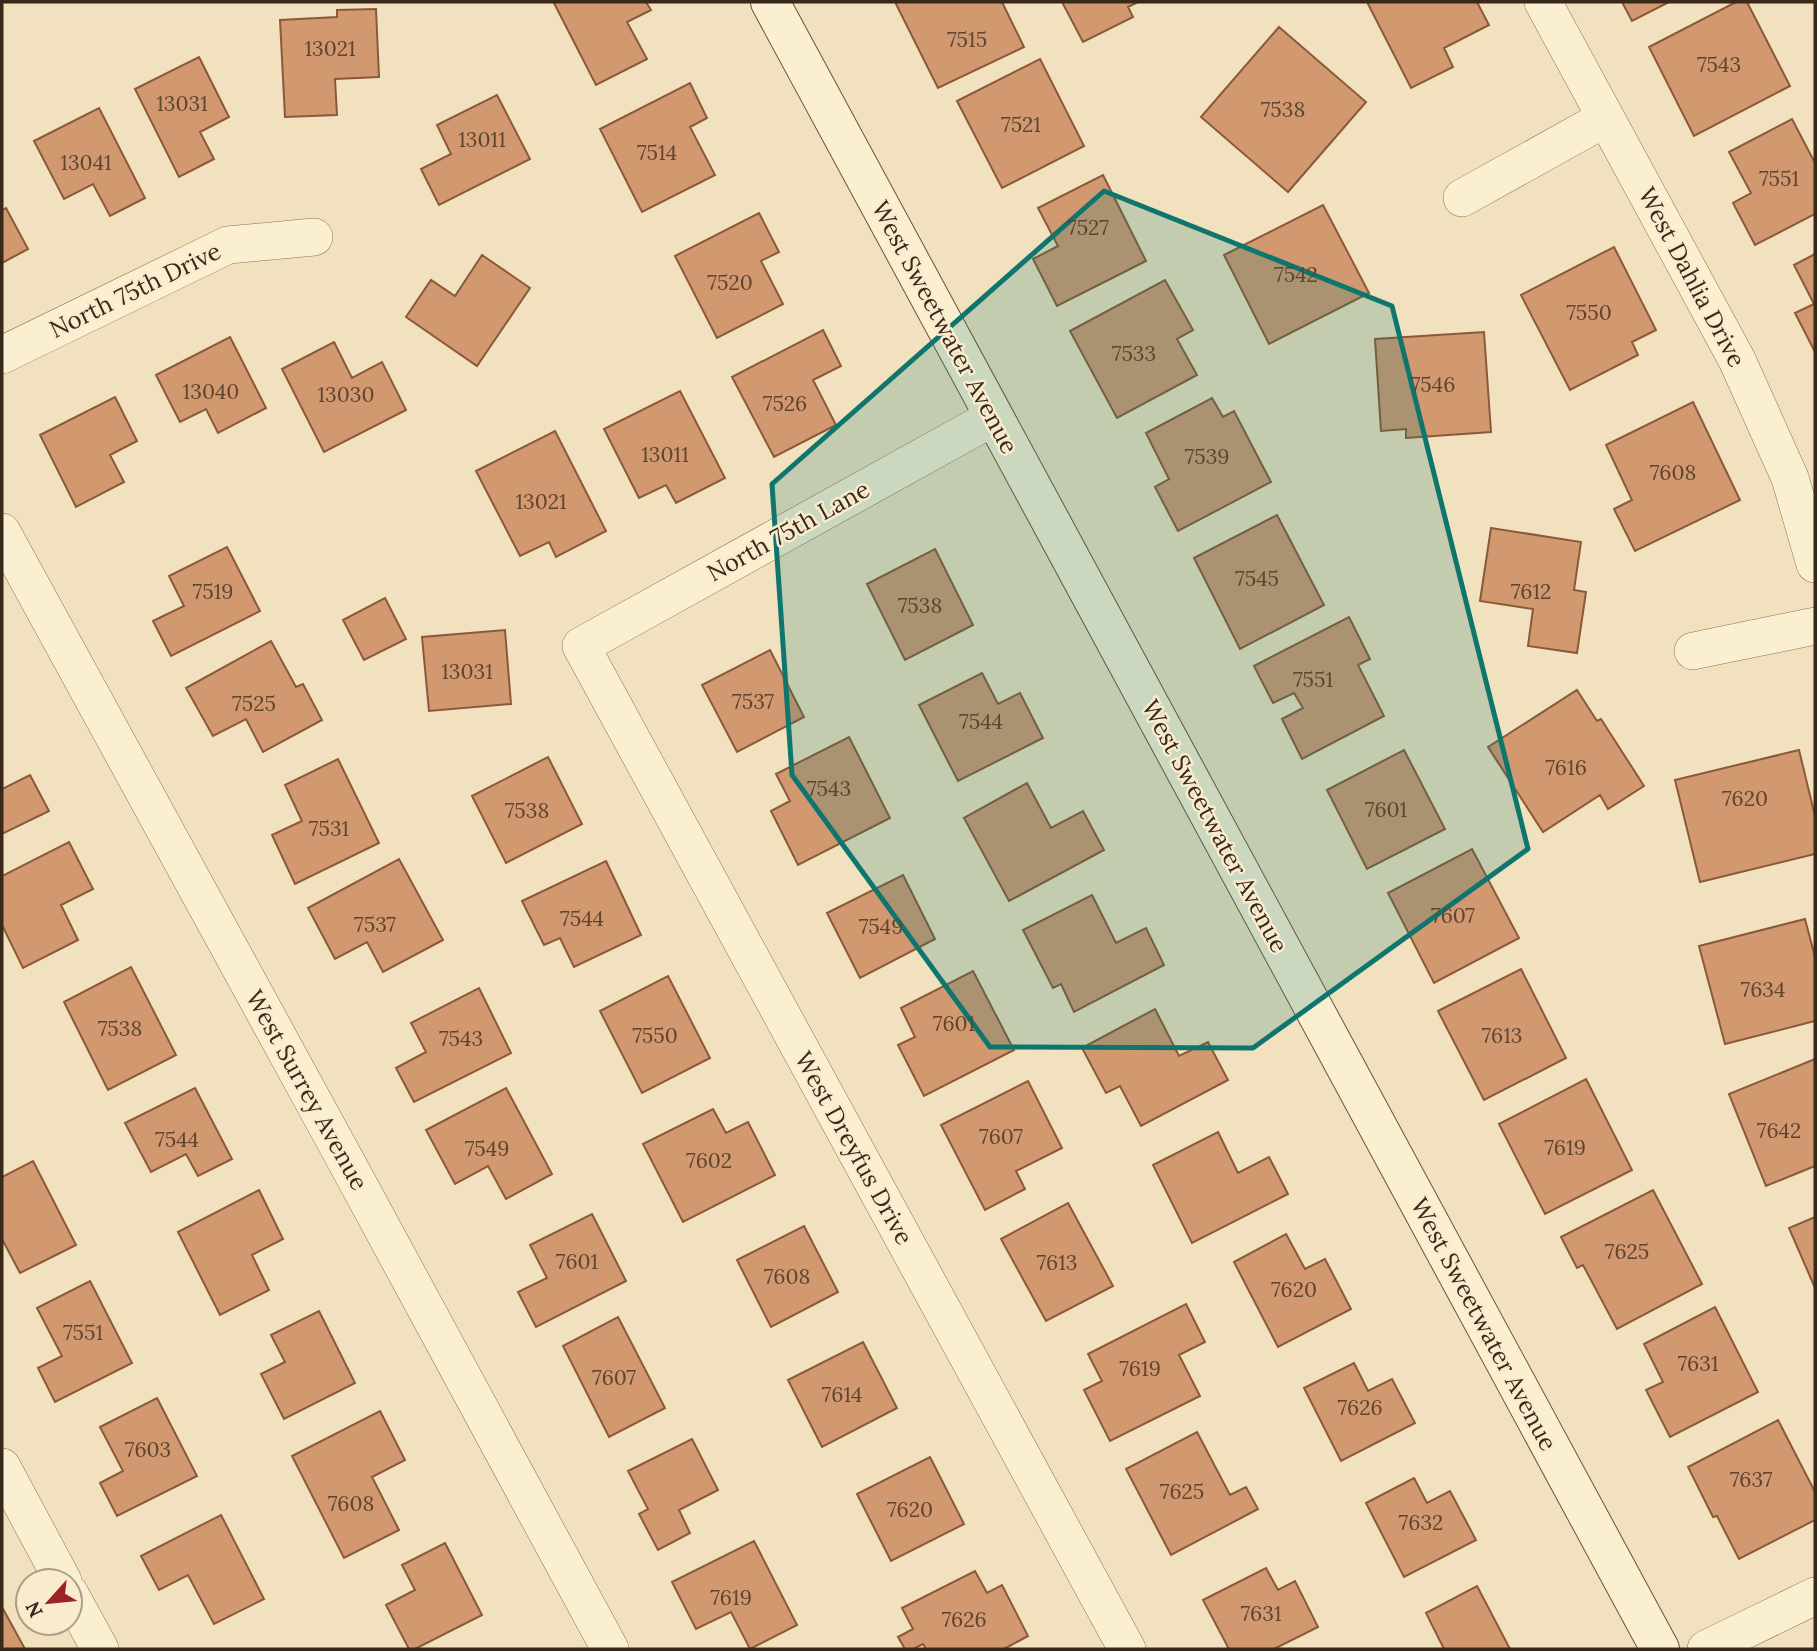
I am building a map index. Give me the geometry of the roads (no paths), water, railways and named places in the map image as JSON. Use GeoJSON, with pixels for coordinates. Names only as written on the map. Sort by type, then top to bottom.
{"type":"FeatureCollection","features":[{"type":"Feature","properties":{"kind":"street","name":"West Sweetwater Avenue"},"geometry":{"type":"LineString","coordinates":[[770,2],[1660,1649]]}},
{"type":"Feature","properties":{"kind":"street","name":"West Dahlia Drive"},"geometry":{"type":"LineString","coordinates":[[1543,2],[1737,360],[1790,478],[1815,564]]}},
{"type":"Feature","properties":{"kind":"street"},"geometry":{"type":"LineString","coordinates":[[1462,198],[1606,118]]}},
{"type":"Feature","properties":{"kind":"street","name":"North 75th Drive"},"geometry":{"type":"LineString","coordinates":[[2,355],[228,245],[314,237]]}},
{"type":"Feature","properties":{"kind":"street","name":"North 75th Lane"},"geometry":{"type":"LineString","coordinates":[[581,646],[994,417]]}},
{"type":"Feature","properties":{"kind":"street","name":"West Surrey Avenue"},"geometry":{"type":"LineString","coordinates":[[2,532],[610,1649]]}},
{"type":"Feature","properties":{"kind":"street"},"geometry":{"type":"LineString","coordinates":[[1693,651],[1815,626]]}},
{"type":"Feature","properties":{"kind":"street","name":"West Dreyfus Drive"},"geometry":{"type":"LineString","coordinates":[[581,646],[1127,1649]]}},
{"type":"Feature","properties":{"kind":"street"},"geometry":{"type":"LineString","coordinates":[[2,1467],[56,1567]]}},
{"type":"Feature","properties":{"kind":"street"},"geometry":{"type":"LineString","coordinates":[[1706,1649],[1815,1596]]}},
{"type":"Feature","properties":{"kind":"street"},"geometry":{"type":"LineString","coordinates":[[84,1620],[100,1649]]}}]}
